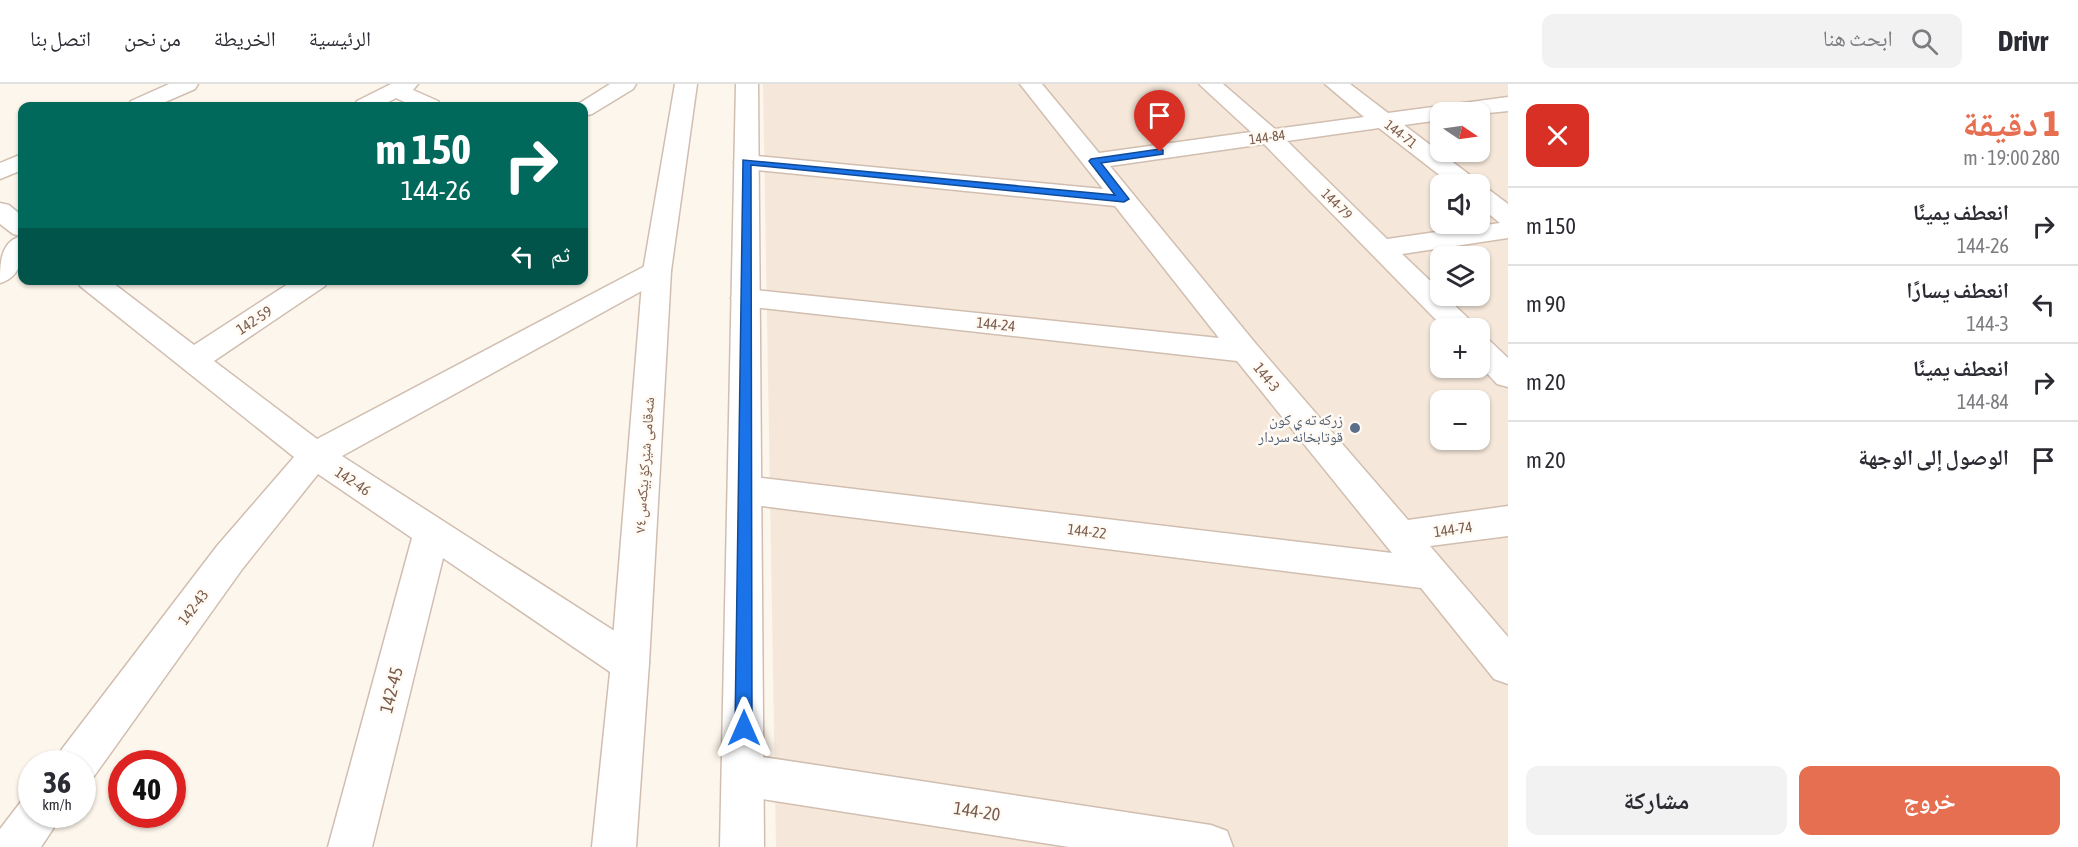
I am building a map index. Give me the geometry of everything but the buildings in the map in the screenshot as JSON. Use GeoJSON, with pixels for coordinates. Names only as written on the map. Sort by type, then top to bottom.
{"type":"FeatureCollection","features":[{"type":"Feature","properties":{"kind":"street"},"geometry":{"type":"LineString","coordinates":[[148,102],[187,84]]}},
{"type":"Feature","properties":{"kind":"street"},"geometry":{"type":"LineString","coordinates":[[588,107],[625,84]]}},
{"type":"Feature","properties":{"kind":"street","name":"شەقامی شێرکۆ بێکەس ٧٤"},"geometry":{"type":"LineString","coordinates":[[614,847],[630,663],[657,271],[686,84]]}},
{"type":"Feature","properties":{"kind":"street"},"geometry":{"type":"LineString","coordinates":[[742,847],[747,84]]}},
{"type":"Feature","properties":{"kind":"street","name":"144-3"},"geometry":{"type":"LineString","coordinates":[[1031,84],[1246,351],[1428,573],[1508,666]]}},
{"type":"Feature","properties":{"kind":"street","name":"144-79"},"geometry":{"type":"LineString","coordinates":[[1210,84],[1270,136],[1451,318]]}},
{"type":"Feature","properties":{"kind":"street","name":"144-71"},"geometry":{"type":"LineString","coordinates":[[1336,84],[1454,174]]}},
{"type":"Feature","properties":{"kind":"street"},"geometry":{"type":"LineString","coordinates":[[373,102],[401,87],[424,102]]}},
{"type":"Feature","properties":{"kind":"street","name":"144-84"},"geometry":{"type":"LineString","coordinates":[[1490,106],[1508,104]]}},
{"type":"Feature","properties":{"kind":"street","name":"144-84"},"geometry":{"type":"LineString","coordinates":[[1094,161],[1430,115]]}},
{"type":"Feature","properties":{"kind":"street"},"geometry":{"type":"LineString","coordinates":[[746,162],[1124,199]]}},
{"type":"Feature","properties":{"kind":"street"},"geometry":{"type":"LineString","coordinates":[[0,172],[18,163]]}},
{"type":"Feature","properties":{"kind":"street"},"geometry":{"type":"LineString","coordinates":[[1490,203],[1508,217]]}},
{"type":"Feature","properties":{"kind":"street"},"geometry":{"type":"LineString","coordinates":[[0,211],[18,225]]}},
{"type":"Feature","properties":{"kind":"street"},"geometry":{"type":"LineString","coordinates":[[1382,248],[1508,230]]}},
{"type":"Feature","properties":{"kind":"street"},"geometry":{"type":"LineString","coordinates":[[0,274],[18,249]]}},
{"type":"Feature","properties":{"kind":"street"},"geometry":{"type":"LineString","coordinates":[[315,455],[657,271]]}},
{"type":"Feature","properties":{"kind":"street","name":"142-46"},"geometry":{"type":"LineString","coordinates":[[96,285],[315,455],[431,534],[630,663]]}},
{"type":"Feature","properties":{"kind":"street","name":"142-59"},"geometry":{"type":"LineString","coordinates":[[193,360],[307,285]]}},
{"type":"Feature","properties":{"kind":"street","name":"144-24"},"geometry":{"type":"LineString","coordinates":[[745,298],[1246,351]]}},
{"type":"Feature","properties":{"kind":"street"},"geometry":{"type":"LineString","coordinates":[[1490,358],[1508,376]]}},
{"type":"Feature","properties":{"kind":"street","name":"142-43"},"geometry":{"type":"LineString","coordinates":[[86,750],[230,557],[315,455]]}},
{"type":"Feature","properties":{"kind":"street","name":"144-22"},"geometry":{"type":"LineString","coordinates":[[745,490],[1428,573]]}},
{"type":"Feature","properties":{"kind":"street","name":"144-74"},"geometry":{"type":"LineString","coordinates":[[1398,536],[1508,521]]}},
{"type":"Feature","properties":{"kind":"street","name":"142-45"},"geometry":{"type":"LineString","coordinates":[[350,847],[431,534]]}},
{"type":"Feature","properties":{"kind":"street","name":"144-20"},"geometry":{"type":"LineString","coordinates":[[743,775],[1211,847]]}},
{"type":"Feature","properties":{"kind":"street"},"geometry":{"type":"LineString","coordinates":[[14,847],[28,828]]}},
{"type":"Feature","properties":{"kind":"shaded area"},"geometry":{"type":"Polygon","coordinates":[[[763,84],[1508,84],[1508,847],[776,847],[763,84]]]}},
{"type":"Feature","properties":{"kind":"place","name":"زركه ته ي كون قوتابخانه سردار"},"geometry":{"type":"Point","coordinates":[1355,428]}},
{"type":"Feature","properties":{"kind":"route"},"geometry":{"type":"LineString","coordinates":[[744,728],[746,162],[1124,199],[1094,161],[1160,152]]}}]}
